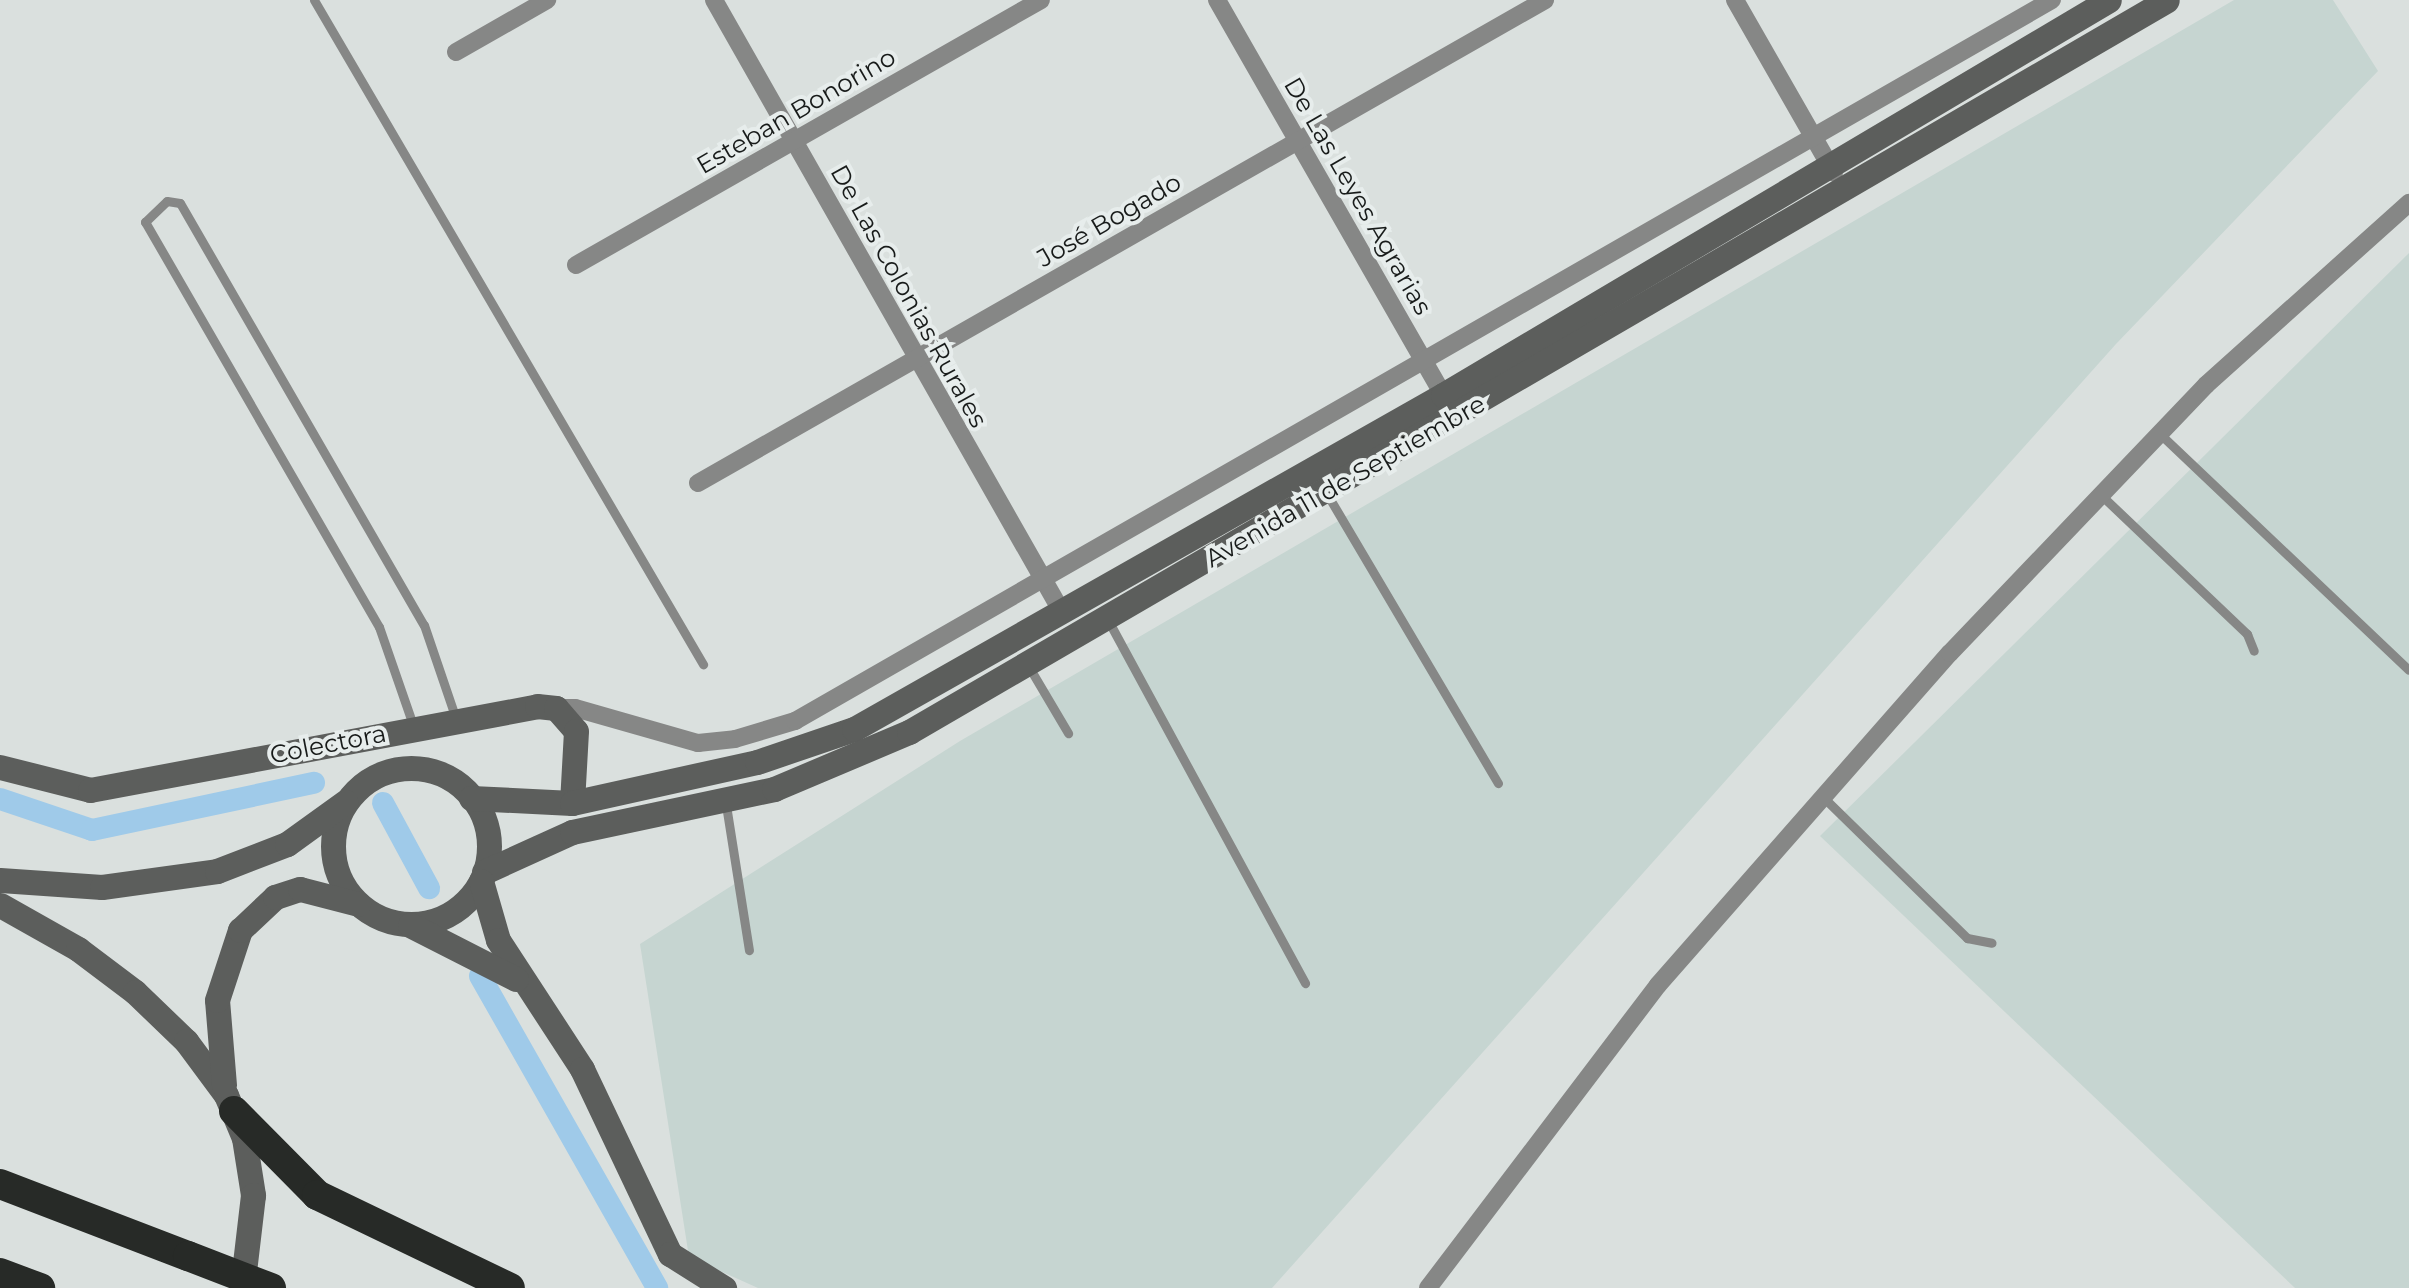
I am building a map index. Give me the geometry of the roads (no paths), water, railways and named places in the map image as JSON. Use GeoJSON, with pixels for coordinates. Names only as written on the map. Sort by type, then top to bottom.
{"type":"FeatureCollection","features":[{"type":"Feature","properties":{"kind":"highway"},"geometry":{"type":"LineString","coordinates":[[230,1103],[317,1194],[510,1288]]}},
{"type":"Feature","properties":{"kind":"highway"},"geometry":{"type":"LineString","coordinates":[[0,1184],[270,1288]]}},
{"type":"Feature","properties":{"kind":"highway"},"geometry":{"type":"LineString","coordinates":[[0,1272],[40,1288]]}},
{"type":"Feature","properties":{"kind":"main road","name":"Avenida 11 de Septiembre"},"geometry":{"type":"LineString","coordinates":[[472,798],[572,804],[804,750],[854,730],[1449,406],[1836,177],[2108,0]]}},
{"type":"Feature","properties":{"kind":"main road","name":"Avenida 11 de Septiembre"},"geometry":{"type":"LineString","coordinates":[[1836,177],[2167,0]]}},
{"type":"Feature","properties":{"kind":"main road","name":"Avenida 11 de Septiembre"},"geometry":{"type":"LineString","coordinates":[[482,876],[543,841],[725,802],[866,753],[1028,665],[1326,492],[1449,406]]}},
{"type":"Feature","properties":{"kind":"main road","name":"Colectora"},"geometry":{"type":"LineString","coordinates":[[0,767],[90,790],[522,706],[556,708]]}},
{"type":"Feature","properties":{"kind":"main road"},"geometry":{"type":"LineString","coordinates":[[556,708],[579,746],[572,804]]}},
{"type":"Feature","properties":{"kind":"main road"},"geometry":{"type":"LineString","coordinates":[[0,880],[128,886],[218,871],[288,844],[376,776],[410,768],[444,776],[472,798],[488,833],[482,876],[498,940],[582,1070],[670,1254],[724,1288]]}},
{"type":"Feature","properties":{"kind":"main road"},"geometry":{"type":"LineString","coordinates":[[349,798],[333,848],[343,885],[360,905]]}},
{"type":"Feature","properties":{"kind":"main road"},"geometry":{"type":"LineString","coordinates":[[409,924],[452,912],[482,876]]}},
{"type":"Feature","properties":{"kind":"main road"},"geometry":{"type":"LineString","coordinates":[[242,1288],[253,1195],[230,1103],[217,1000],[240,930],[264,905],[300,889],[325,890],[474,952],[528,988]]}},
{"type":"Feature","properties":{"kind":"main road"},"geometry":{"type":"LineString","coordinates":[[0,905],[78,949],[134,992],[186,1041],[230,1103]]}},
{"type":"Feature","properties":{"kind":"street"},"geometry":{"type":"LineString","coordinates":[[456,52],[548,0]]}},
{"type":"Feature","properties":{"kind":"street","name":"De Las Colonias Rurales"},"geometry":{"type":"LineString","coordinates":[[714,0],[914,361],[1064,614]]}},
{"type":"Feature","properties":{"kind":"street","name":"Esteban Bonorino"},"geometry":{"type":"LineString","coordinates":[[576,265],[1041,0]]}},
{"type":"Feature","properties":{"kind":"street","name":"De Las Leyes Agrarias"},"geometry":{"type":"LineString","coordinates":[[1217,0],[1449,406]]}},
{"type":"Feature","properties":{"kind":"street","name":"José Bogado"},"geometry":{"type":"LineString","coordinates":[[698,483],[1545,0]]}},
{"type":"Feature","properties":{"kind":"street"},"geometry":{"type":"LineString","coordinates":[[1735,0],[1836,177]]}},
{"type":"Feature","properties":{"kind":"street"},"geometry":{"type":"LineString","coordinates":[[556,708],[575,708],[698,742],[772,730],[1039,576],[1425,363],[2052,0]]}},
{"type":"Feature","properties":{"kind":"street"},"geometry":{"type":"LineString","coordinates":[[1428,1288],[1658,985],[1822,796],[2160,433],[2283,313],[2409,203]]}},
{"type":"Feature","properties":{"kind":"lane"},"geometry":{"type":"LineString","coordinates":[[314,0],[702,664]]}},
{"type":"Feature","properties":{"kind":"lane"},"geometry":{"type":"LineString","coordinates":[[413,727],[379,627],[145,222],[166,201],[180,203],[424,625],[456,719]]}},
{"type":"Feature","properties":{"kind":"lane"},"geometry":{"type":"LineString","coordinates":[[2160,433],[2409,670]]}},
{"type":"Feature","properties":{"kind":"lane"},"geometry":{"type":"LineString","coordinates":[[1326,492],[1498,783]]}},
{"type":"Feature","properties":{"kind":"lane"},"geometry":{"type":"LineString","coordinates":[[2101,495],[2247,634],[2254,651]]}},
{"type":"Feature","properties":{"kind":"lane"},"geometry":{"type":"LineString","coordinates":[[1108,619],[1305,983]]}},
{"type":"Feature","properties":{"kind":"lane"},"geometry":{"type":"LineString","coordinates":[[1028,665],[1068,733]]}},
{"type":"Feature","properties":{"kind":"lane"},"geometry":{"type":"LineString","coordinates":[[1822,796],[1968,938],[1992,943]]}},
{"type":"Feature","properties":{"kind":"lane"},"geometry":{"type":"LineString","coordinates":[[725,802],[749,950]]}},
{"type":"Feature","properties":{"kind":"waterway"},"geometry":{"type":"LineString","coordinates":[[0,799],[92,830],[314,783]]}},
{"type":"Feature","properties":{"kind":"waterway"},"geometry":{"type":"LineString","coordinates":[[383,803],[429,888]]}},
{"type":"Feature","properties":{"kind":"waterway"},"geometry":{"type":"LineString","coordinates":[[480,976],[657,1288]]}}]}
